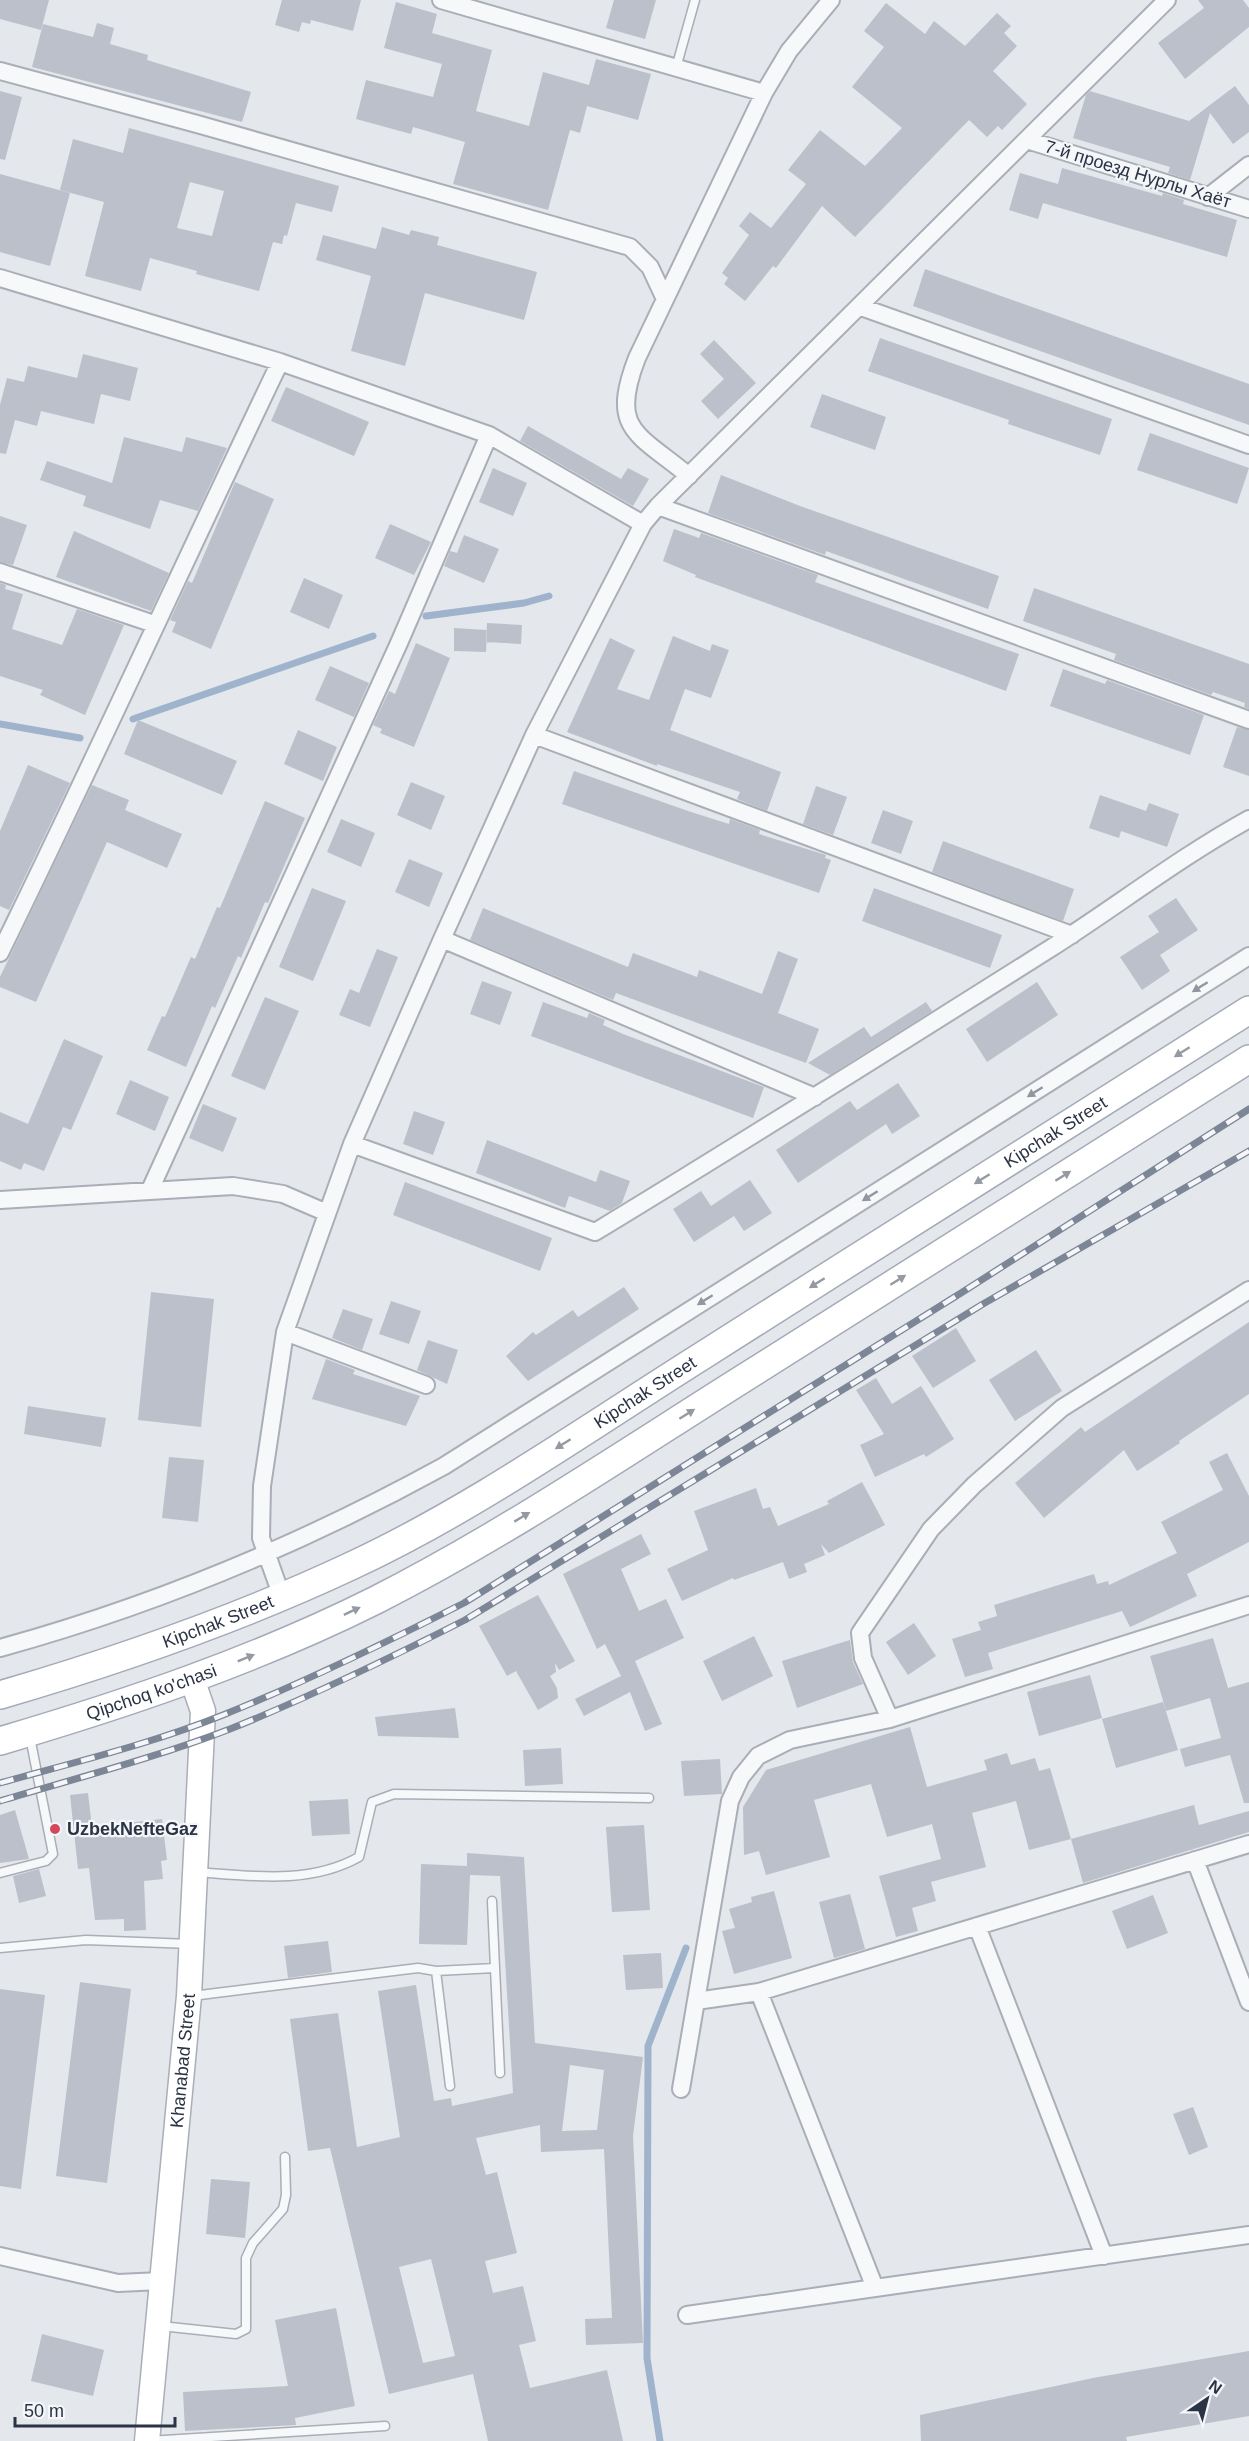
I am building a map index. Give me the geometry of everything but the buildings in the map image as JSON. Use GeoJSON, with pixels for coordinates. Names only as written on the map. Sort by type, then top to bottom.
{"type":"FeatureCollection","features":[{"type":"Feature","properties":{"kind":"main road","name":"Kipchak Street"},"geometry":{"type":"LineString","coordinates":[[0,1695],[178,1637],[354,1565],[490,1489],[1249,1010]]}},
{"type":"Feature","properties":{"kind":"main road"},"geometry":{"type":"LineString","coordinates":[[282,1596],[299,1636],[416,1578],[518,1520],[1249,1059]]}},
{"type":"Feature","properties":{"kind":"main road","name":"Qipchoq ko'chasi"},"geometry":{"type":"LineString","coordinates":[[0,1741],[140,1698],[299,1636]]}},
{"type":"Feature","properties":{"kind":"main road"},"geometry":{"type":"LineString","coordinates":[[178,1637],[192,1679]]}},
{"type":"Feature","properties":{"kind":"main road","name":"Khanabad Street"},"geometry":{"type":"LineString","coordinates":[[147,2441],[189,1996],[203,1711],[192,1679]]}},
{"type":"Feature","properties":{"kind":"street"},"geometry":{"type":"LineString","coordinates":[[441,0],[764,93]]}},
{"type":"Feature","properties":{"kind":"street"},"geometry":{"type":"LineString","coordinates":[[689,476],[636,432],[625,413],[626,385],[764,93],[789,51],[831,0]]}},
{"type":"Feature","properties":{"kind":"street"},"geometry":{"type":"LineString","coordinates":[[282,1596],[261,1538],[262,1486],[285,1332],[352,1144],[442,939],[534,735],[644,524],[658,506],[861,307],[1167,0]]}},
{"type":"Feature","properties":{"kind":"street"},"geometry":{"type":"LineString","coordinates":[[0,71],[209,127],[630,247],[650,267],[665,299]]}},
{"type":"Feature","properties":{"kind":"street","name":"7-й проезд Нурлы Хаёт"},"geometry":{"type":"LineString","coordinates":[[1027,140],[1249,208]]}},
{"type":"Feature","properties":{"kind":"street"},"geometry":{"type":"LineString","coordinates":[[1208,196],[1249,165]]}},
{"type":"Feature","properties":{"kind":"street"},"geometry":{"type":"LineString","coordinates":[[0,278],[280,362],[489,435],[644,524]]}},
{"type":"Feature","properties":{"kind":"street"},"geometry":{"type":"LineString","coordinates":[[861,307],[1249,445]]}},
{"type":"Feature","properties":{"kind":"street"},"geometry":{"type":"LineString","coordinates":[[0,953],[86,777],[154,624],[280,362]]}},
{"type":"Feature","properties":{"kind":"street"},"geometry":{"type":"LineString","coordinates":[[150,1190],[399,644],[489,435]]}},
{"type":"Feature","properties":{"kind":"street"},"geometry":{"type":"LineString","coordinates":[[658,506],[1249,720]]}},
{"type":"Feature","properties":{"kind":"street"},"geometry":{"type":"LineString","coordinates":[[0,572],[154,624]]}},
{"type":"Feature","properties":{"kind":"street"},"geometry":{"type":"LineString","coordinates":[[534,735],[1072,935]]}},
{"type":"Feature","properties":{"kind":"street"},"geometry":{"type":"LineString","coordinates":[[352,1144],[595,1232],[1072,935],[1216,837],[1249,819]]}},
{"type":"Feature","properties":{"kind":"street"},"geometry":{"type":"LineString","coordinates":[[442,939],[815,1097]]}},
{"type":"Feature","properties":{"kind":"street"},"geometry":{"type":"LineString","coordinates":[[0,1648],[109,1617],[267,1555],[335,1524],[444,1466],[1249,956]]}},
{"type":"Feature","properties":{"kind":"street"},"geometry":{"type":"LineString","coordinates":[[0,1200],[233,1186],[283,1194],[327,1213]]}},
{"type":"Feature","properties":{"kind":"street"},"geometry":{"type":"LineString","coordinates":[[890,1719],[862,1658],[860,1633],[931,1529],[974,1485],[1062,1408],[1249,1290]]}},
{"type":"Feature","properties":{"kind":"street"},"geometry":{"type":"LineString","coordinates":[[285,1332],[426,1385]]}},
{"type":"Feature","properties":{"kind":"street"},"geometry":{"type":"LineString","coordinates":[[681,2089],[730,1801],[741,1777],[758,1756],[790,1740],[890,1719],[1249,1605]]}},
{"type":"Feature","properties":{"kind":"street"},"geometry":{"type":"LineString","coordinates":[[696,2001],[759,1992],[1249,1844]]}},
{"type":"Feature","properties":{"kind":"street"},"geometry":{"type":"LineString","coordinates":[[1195,1860],[1249,2002]]}},
{"type":"Feature","properties":{"kind":"street"},"geometry":{"type":"LineString","coordinates":[[977,1926],[1104,2256]]}},
{"type":"Feature","properties":{"kind":"street"},"geometry":{"type":"LineString","coordinates":[[759,1992],[875,2288]]}},
{"type":"Feature","properties":{"kind":"street"},"geometry":{"type":"LineString","coordinates":[[687,2315],[1249,2235]]}},
{"type":"Feature","properties":{"kind":"street"},"geometry":{"type":"LineString","coordinates":[[0,2256],[118,2283],[161,2281]]}},
{"type":"Feature","properties":{"kind":"lane"},"geometry":{"type":"LineString","coordinates":[[676,68],[695,0]]}},
{"type":"Feature","properties":{"kind":"lane"},"geometry":{"type":"LineString","coordinates":[[0,1873],[46,1861],[52,1854],[29,1733]]}},
{"type":"Feature","properties":{"kind":"lane"},"geometry":{"type":"LineString","coordinates":[[195,1872],[283,1878],[339,1868],[359,1857],[372,1802],[394,1794],[649,1798]]}},
{"type":"Feature","properties":{"kind":"lane"},"geometry":{"type":"LineString","coordinates":[[492,1900],[500,2073]]}},
{"type":"Feature","properties":{"kind":"lane"},"geometry":{"type":"LineString","coordinates":[[0,1948],[86,1940],[192,1944]]}},
{"type":"Feature","properties":{"kind":"lane"},"geometry":{"type":"LineString","coordinates":[[189,1996],[418,1968],[436,1971],[495,1968]]}},
{"type":"Feature","properties":{"kind":"lane"},"geometry":{"type":"LineString","coordinates":[[436,1971],[450,2086]]}},
{"type":"Feature","properties":{"kind":"lane"},"geometry":{"type":"LineString","coordinates":[[157,2325],[236,2334],[246,2329],[246,2258],[253,2243],[284,2209],[285,2157]]}},
{"type":"Feature","properties":{"kind":"lane"},"geometry":{"type":"LineString","coordinates":[[147,2441],[385,2426]]}},
{"type":"Feature","properties":{"kind":"waterway"},"geometry":{"type":"LineString","coordinates":[[426,616],[524,603],[549,596]]}},
{"type":"Feature","properties":{"kind":"waterway"},"geometry":{"type":"LineString","coordinates":[[133,719],[373,636]]}},
{"type":"Feature","properties":{"kind":"waterway"},"geometry":{"type":"LineString","coordinates":[[0,724],[80,738]]}},
{"type":"Feature","properties":{"kind":"waterway"},"geometry":{"type":"LineString","coordinates":[[660,2441],[647,2358],[648,2046],[686,1948]]}},
{"type":"Feature","properties":{"kind":"railway"},"geometry":{"type":"LineString","coordinates":[[0,1783],[141,1744],[223,1715],[345,1662],[464,1603],[961,1293],[1249,1109]]}},
{"type":"Feature","properties":{"kind":"railway"},"geometry":{"type":"LineString","coordinates":[[0,1801],[145,1758],[230,1729],[349,1677],[465,1620],[983,1304],[1249,1151]]}},
{"type":"Feature","properties":{"kind":"place","name":"UzbekNefteGaz"},"geometry":{"type":"Point","coordinates":[55,1829]}}]}
